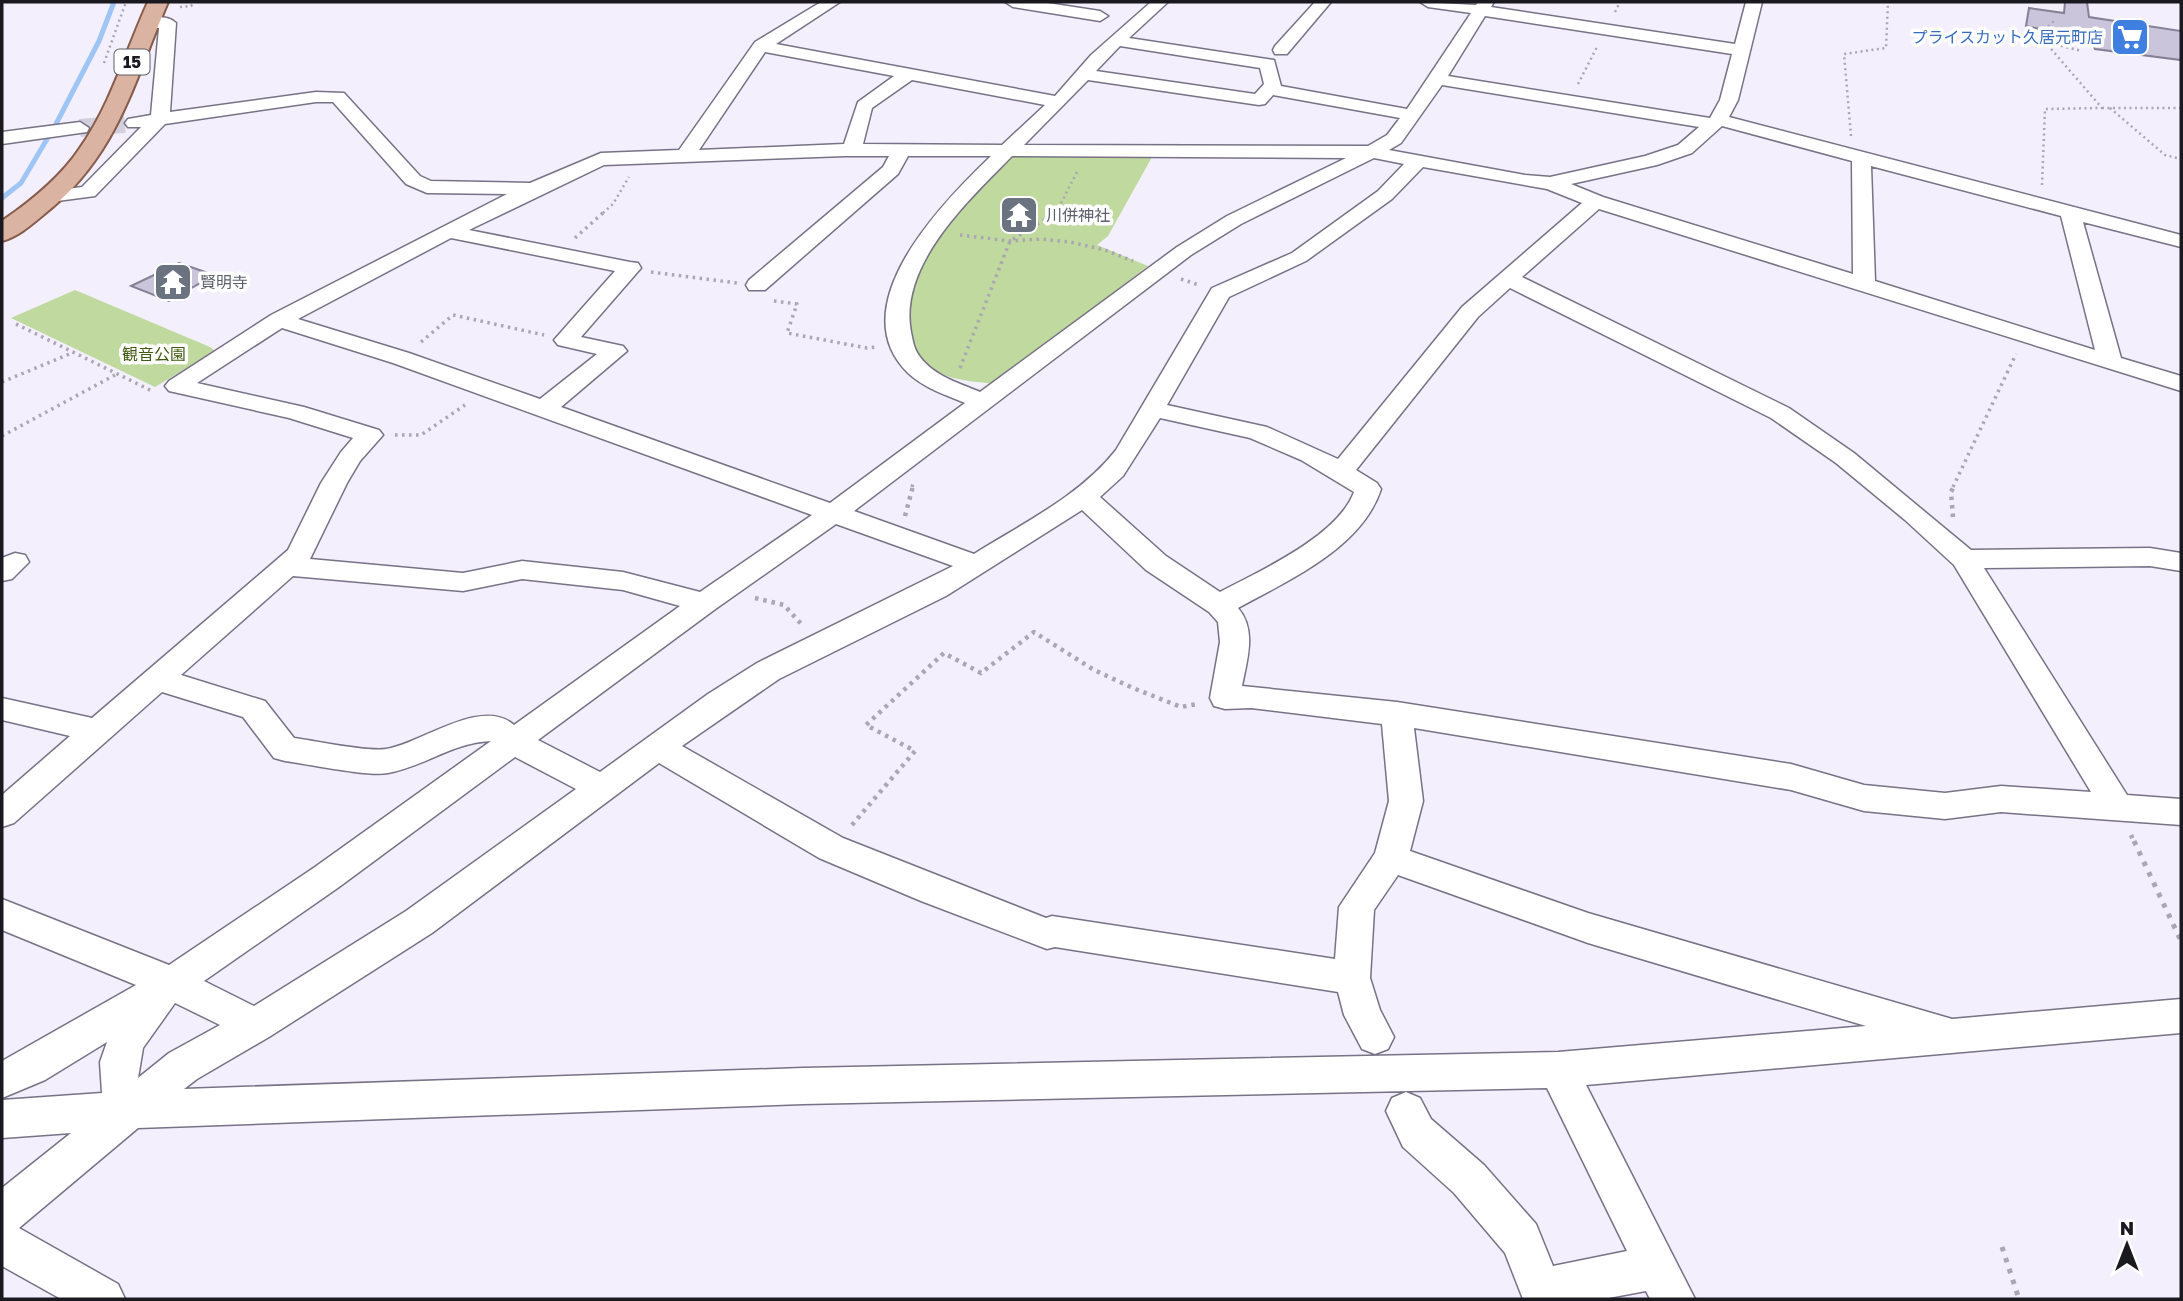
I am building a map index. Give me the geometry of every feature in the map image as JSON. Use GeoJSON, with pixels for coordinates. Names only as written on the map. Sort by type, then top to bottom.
{"type":"FeatureCollection","features":[{"type":"Feature","properties":{"kind":"main road","name":"15"},"geometry":{"type":"LineString","coordinates":[[2,233],[50,196],[89,154],[108,123],[153,13]]}},
{"type":"Feature","properties":{"kind":"street"},"geometry":{"type":"LineString","coordinates":[[685,156],[761,46],[832,2]]}},
{"type":"Feature","properties":{"kind":"street"},"geometry":{"type":"LineString","coordinates":[[1013,2],[1100,16]]}},
{"type":"Feature","properties":{"kind":"street"},"geometry":{"type":"LineString","coordinates":[[984,402],[930,379],[914,367],[901,346],[896,323],[898,301],[923,244],[1004,152],[1058,102],[1116,41],[1160,2]]}},
{"type":"Feature","properties":{"kind":"street"},"geometry":{"type":"LineString","coordinates":[[1281,50],[1323,2]]}},
{"type":"Feature","properties":{"kind":"street"},"geometry":{"type":"LineString","coordinates":[[1428,2],[1483,6],[1606,30],[1739,50]]}},
{"type":"Feature","properties":{"kind":"street"},"geometry":{"type":"LineString","coordinates":[[1550,183],[1662,157],[1685,149],[1716,122],[1728,100],[1739,50],[1754,2]]}},
{"type":"Feature","properties":{"kind":"street"},"geometry":{"type":"LineString","coordinates":[[2,1080],[31,1067],[172,983],[327,877],[714,596],[922,449],[1202,239],[1234,220],[1372,152],[1394,138],[1437,79],[1483,6]]}},
{"type":"Feature","properties":{"kind":"street"},"geometry":{"type":"LineString","coordinates":[[50,196],[89,192],[160,119],[168,23],[153,13]]}},
{"type":"Feature","properties":{"kind":"street"},"geometry":{"type":"LineString","coordinates":[[1084,74],[1259,100],[1273,85],[1268,64],[1116,41]]}},
{"type":"Feature","properties":{"kind":"street"},"geometry":{"type":"LineString","coordinates":[[761,46],[1058,102]]}},
{"type":"Feature","properties":{"kind":"street"},"geometry":{"type":"LineString","coordinates":[[852,150],[864,106],[908,74]]}},
{"type":"Feature","properties":{"kind":"street"},"geometry":{"type":"LineString","coordinates":[[1437,79],[1716,122],[2181,241]]}},
{"type":"Feature","properties":{"kind":"street"},"geometry":{"type":"LineString","coordinates":[[1269,89],[1411,114]]}},
{"type":"Feature","properties":{"kind":"street"},"geometry":{"type":"LineString","coordinates":[[134,122],[316,97],[338,97],[413,180],[427,187],[533,190]]}},
{"type":"Feature","properties":{"kind":"street"},"geometry":{"type":"LineString","coordinates":[[2,138],[73,129]]}},
{"type":"Feature","properties":{"kind":"street"},"geometry":{"type":"LineString","coordinates":[[177,386],[279,320],[533,190],[601,159],[852,150],[1372,152],[1525,181],[1550,183],[1596,201],[2181,384]]}},
{"type":"Feature","properties":{"kind":"street"},"geometry":{"type":"LineString","coordinates":[[757,285],[891,170],[901,151]]}},
{"type":"Feature","properties":{"kind":"street"},"geometry":{"type":"LineString","coordinates":[[1857,156],[1864,284]]}},
{"type":"Feature","properties":{"kind":"street"},"geometry":{"type":"LineString","coordinates":[[2,1215],[183,1066],[256,1025],[419,922],[657,746],[768,671],[936,589],[1084,497],[1114,470],[1220,293],[1299,257],[1385,195],[1418,161]]}},
{"type":"Feature","properties":{"kind":"street"},"geometry":{"type":"LineString","coordinates":[[1342,471],[1470,312],[1596,201]]}},
{"type":"Feature","properties":{"kind":"street"},"geometry":{"type":"LineString","coordinates":[[2070,211],[2110,361]]}},
{"type":"Feature","properties":{"kind":"street"},"geometry":{"type":"LineString","coordinates":[[450,232],[630,268]]}},
{"type":"Feature","properties":{"kind":"street"},"geometry":{"type":"LineString","coordinates":[[543,409],[615,351],[566,340],[630,268]]}},
{"type":"Feature","properties":{"kind":"street"},"geometry":{"type":"LineString","coordinates":[[1508,278],[1780,413],[1845,458],[1914,514],[1959,556],[2118,808]]}},
{"type":"Feature","properties":{"kind":"street"},"geometry":{"type":"LineString","coordinates":[[279,320],[401,358],[977,565]]}},
{"type":"Feature","properties":{"kind":"street"},"geometry":{"type":"LineString","coordinates":[[2,814],[299,555],[334,483],[350,457],[370,435],[295,412],[177,386]]}},
{"type":"Feature","properties":{"kind":"street"},"geometry":{"type":"LineString","coordinates":[[1152,409],[1272,437],[1342,471],[1368,489],[1368,499],[1340,531],[1285,569],[1219,605]]}},
{"type":"Feature","properties":{"kind":"street"},"geometry":{"type":"LineString","coordinates":[[1084,497],[1156,563],[1219,605],[1232,620],[1235,642],[1225,698],[1251,697],[1397,714],[1791,777],[1864,798],[1945,806],[2001,799],[2181,812]]}},
{"type":"Feature","properties":{"kind":"street"},"geometry":{"type":"LineString","coordinates":[[1959,556],[2150,557],[2181,562]]}},
{"type":"Feature","properties":{"kind":"street"},"geometry":{"type":"LineString","coordinates":[[286,566],[463,582],[522,570],[623,580],[714,596]]}},
{"type":"Feature","properties":{"kind":"street"},"geometry":{"type":"LineString","coordinates":[[158,679],[254,709],[285,750],[384,762],[407,756],[463,731],[498,729],[513,742],[602,787]]}},
{"type":"Feature","properties":{"kind":"street"},"geometry":{"type":"LineString","coordinates":[[2,709],[99,731]]}},
{"type":"Feature","properties":{"kind":"street"},"geometry":{"type":"LineString","coordinates":[[1375,1037],[1363,1015],[1352,978],[1357,907],[1391,858],[1406,801],[1397,714]]}},
{"type":"Feature","properties":{"kind":"street"},"geometry":{"type":"LineString","coordinates":[[657,746],[831,848],[1047,934],[1052,932],[1352,978]]}},
{"type":"Feature","properties":{"kind":"street"},"geometry":{"type":"LineString","coordinates":[[1391,858],[1588,928],[1955,1035]]}},
{"type":"Feature","properties":{"kind":"street"},"geometry":{"type":"LineString","coordinates":[[2,914],[172,983],[256,1025]]}},
{"type":"Feature","properties":{"kind":"street"},"geometry":{"type":"LineString","coordinates":[[127,1110],[118,1088],[117,1072],[121,1054],[146,1013],[172,983]]}},
{"type":"Feature","properties":{"kind":"street"},"geometry":{"type":"LineString","coordinates":[[2,1119],[127,1110],[803,1086],[1558,1070],[2181,1016]]}},
{"type":"Feature","properties":{"kind":"street"},"geometry":{"type":"LineString","coordinates":[[1406,1111],[1417,1133],[1469,1179],[1521,1240],[1541,1290],[1664,1283],[1558,1070]]}},
{"type":"Feature","properties":{"kind":"street"},"geometry":{"type":"LineString","coordinates":[[2,1242],[103,1299]]}},
{"type":"Feature","properties":{"kind":"path"},"geometry":{"type":"LineString","coordinates":[[1570,101],[1620,2]]}},
{"type":"Feature","properties":{"kind":"path"},"geometry":{"type":"LineString","coordinates":[[1857,156],[1844,54],[1886,48],[1888,2]]}},
{"type":"Feature","properties":{"kind":"path"},"geometry":{"type":"LineString","coordinates":[[2054,20],[2039,35],[2102,108]]}},
{"type":"Feature","properties":{"kind":"path"},"geometry":{"type":"LineString","coordinates":[[2044,42],[2082,51]]}},
{"type":"Feature","properties":{"kind":"path"},"geometry":{"type":"LineString","coordinates":[[2110,108],[2165,155],[2181,159]]}},
{"type":"Feature","properties":{"kind":"path"},"geometry":{"type":"LineString","coordinates":[[2041,204],[2045,109],[2181,108]]}},
{"type":"Feature","properties":{"kind":"path"},"geometry":{"type":"LineString","coordinates":[[952,387],[1010,241],[1059,211],[1086,153]]}},
{"type":"Feature","properties":{"kind":"path"},"geometry":{"type":"LineString","coordinates":[[556,255],[613,204],[640,158]]}},
{"type":"Feature","properties":{"kind":"path"},"geometry":{"type":"LineString","coordinates":[[931,232],[1010,241],[1041,239],[1070,242],[1105,250],[1220,293]]}},
{"type":"Feature","properties":{"kind":"path"},"geometry":{"type":"LineString","coordinates":[[630,268],[757,285],[755,292],[759,299],[797,304],[787,333],[867,348],[901,346]]}},
{"type":"Feature","properties":{"kind":"path"},"geometry":{"type":"LineString","coordinates":[[401,358],[453,315],[566,340]]}},
{"type":"Feature","properties":{"kind":"path"},"geometry":{"type":"LineString","coordinates":[[16,324],[154,392],[177,386]]}},
{"type":"Feature","properties":{"kind":"path"},"geometry":{"type":"LineString","coordinates":[[1959,556],[1951,492],[1987,411],[2026,334]]}},
{"type":"Feature","properties":{"kind":"path"},"geometry":{"type":"LineString","coordinates":[[2,382],[73,353]]}},
{"type":"Feature","properties":{"kind":"path"},"geometry":{"type":"LineString","coordinates":[[2,436],[116,374]]}},
{"type":"Feature","properties":{"kind":"path"},"geometry":{"type":"LineString","coordinates":[[370,435],[421,435],[489,390]]}},
{"type":"Feature","properties":{"kind":"path"},"geometry":{"type":"LineString","coordinates":[[899,538],[922,449]]}},
{"type":"Feature","properties":{"kind":"path"},"geometry":{"type":"LineString","coordinates":[[714,596],[784,605],[820,645]]}},
{"type":"Feature","properties":{"kind":"path"},"geometry":{"type":"LineString","coordinates":[[831,848],[915,751],[866,724],[944,653],[981,673],[1034,632],[1094,670],[1181,708],[1225,698]]}},
{"type":"Feature","properties":{"kind":"path"},"geometry":{"type":"LineString","coordinates":[[2118,808],[2181,941]]}},
{"type":"Feature","properties":{"kind":"path"},"geometry":{"type":"LineString","coordinates":[[2002,1247],[2019,1299]]}},
{"type":"Feature","properties":{"kind":"green space"},"geometry":{"type":"Polygon","coordinates":[[[1016,155],[1152,157],[1108,236],[1097,245],[1148,266],[995,384],[952,378],[935,370],[918,353],[908,329],[908,303],[916,276],[931,249],[970,198],[1007,158],[1016,155]]]}},
{"type":"Feature","properties":{"kind":"green space","name":"観音公園"},"geometry":{"type":"Polygon","coordinates":[[[75,290],[215,351],[155,387],[11,318],[75,290]]]}},
{"type":"Feature","properties":{"kind":"building","name":"プライスカット久居元町店"},"geometry":{"type":"Polygon","coordinates":[[[2065,2],[2087,2],[2089,17],[2181,31],[2181,60],[2095,49],[2091,40],[2026,26],[2029,8],[2064,13],[2065,2]]]}},
{"type":"Feature","properties":{"kind":"building","name":"賢明寺"},"geometry":{"type":"Polygon","coordinates":[[[179,263],[214,275],[169,301],[131,286],[179,263]]]}},
{"type":"Feature","properties":{"kind":"waterway"},"geometry":{"type":"LineString","coordinates":[[2,198],[21,183],[56,124],[99,41],[114,2]]}},
{"type":"Feature","properties":{"kind":"tunnel"},"geometry":{"type":"LineString","coordinates":[[80,128],[134,123]]}},
{"type":"Feature","properties":{"kind":"place","name":"プライスカット久居元町店"},"geometry":{"type":"Point","coordinates":[2130,37]}},
{"type":"Feature","properties":{"kind":"place","name":"川併神社"},"geometry":{"type":"Point","coordinates":[1019,215]}},
{"type":"Feature","properties":{"kind":"place","name":"賢明寺"},"geometry":{"type":"Point","coordinates":[173,282]}}]}
